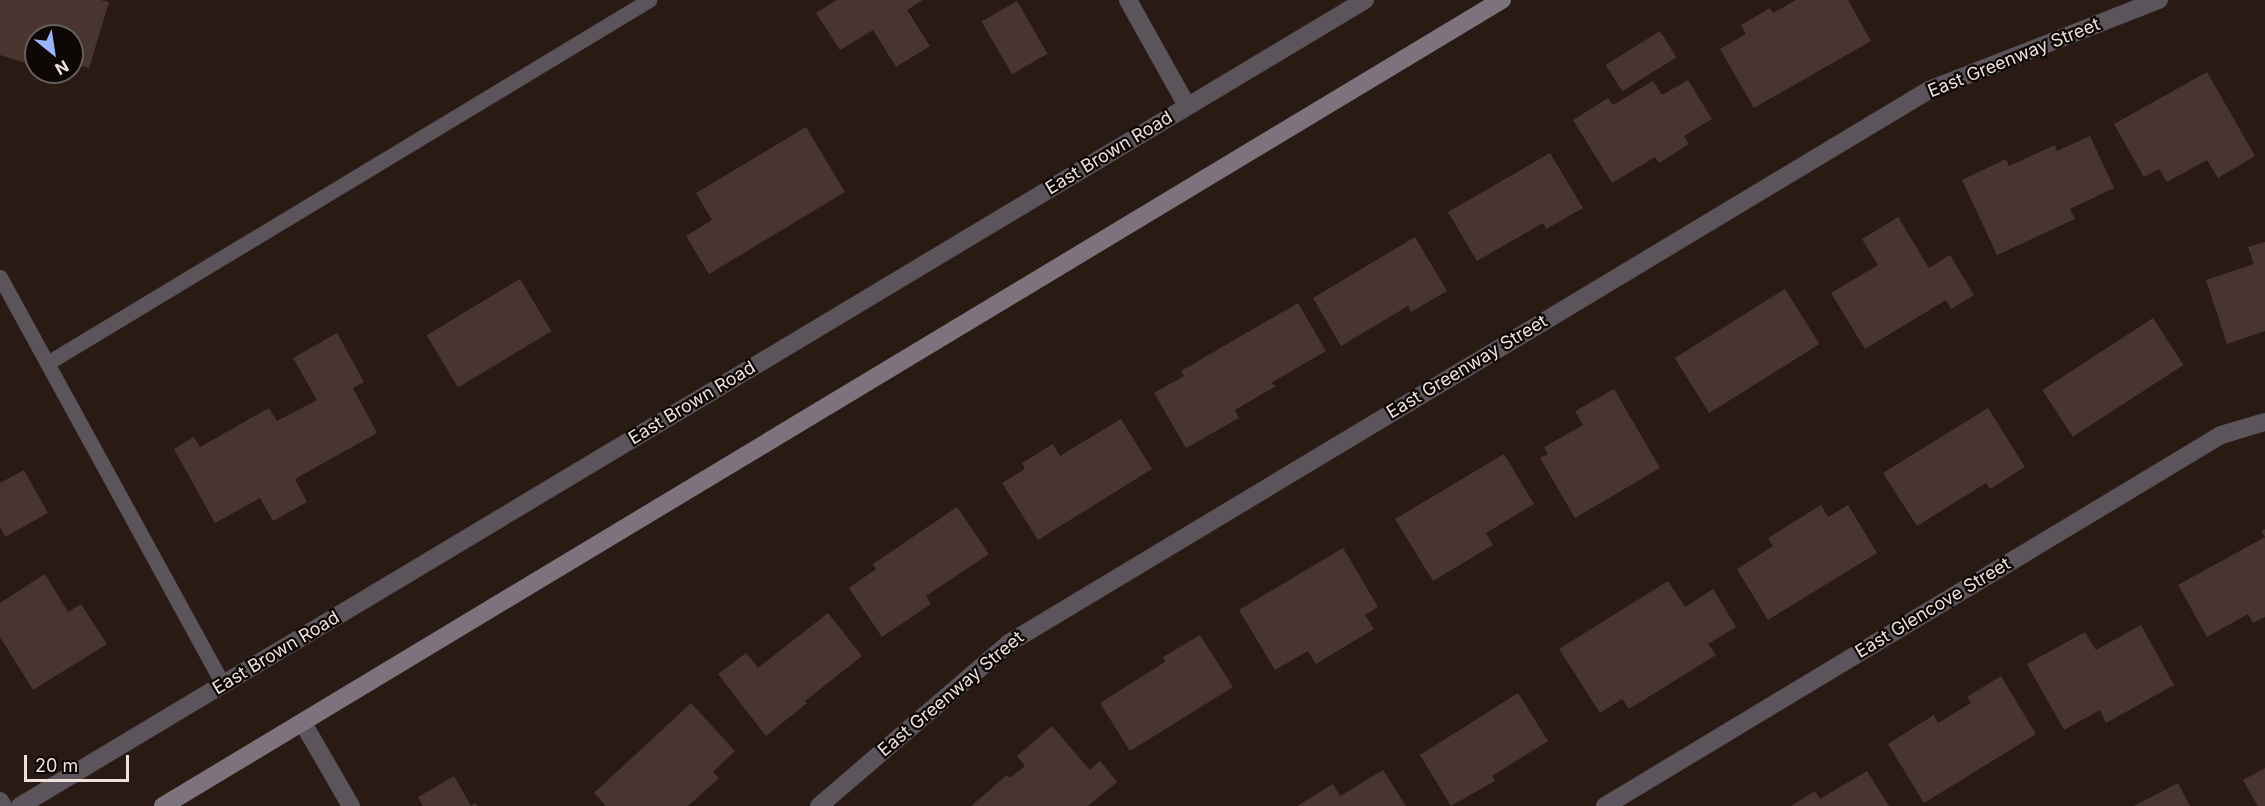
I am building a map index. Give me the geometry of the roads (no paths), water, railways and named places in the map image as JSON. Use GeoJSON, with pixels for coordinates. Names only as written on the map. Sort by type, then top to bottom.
{"type":"FeatureCollection","features":[{"type":"Feature","properties":{"kind":"main road"},"geometry":{"type":"LineString","coordinates":[[163,806],[1502,0]]}},
{"type":"Feature","properties":{"kind":"street"},"geometry":{"type":"LineString","coordinates":[[1128,0],[1187,106]]}},
{"type":"Feature","properties":{"kind":"street","name":"East Brown Road"},"geometry":{"type":"LineString","coordinates":[[20,806],[1365,0]]}},
{"type":"Feature","properties":{"kind":"street","name":"East Greenway Street"},"geometry":{"type":"LineString","coordinates":[[819,806],[1009,642],[1929,90],[2159,0]]}},
{"type":"Feature","properties":{"kind":"street","name":"East Glencove Street"},"geometry":{"type":"LineString","coordinates":[[1605,806],[2221,435],[2265,422]]}},
{"type":"Feature","properties":{"kind":"street"},"geometry":{"type":"LineString","coordinates":[[303,723],[351,806]]}},
{"type":"Feature","properties":{"kind":"street"},"geometry":{"type":"LineString","coordinates":[[0,801],[3,806]]}},
{"type":"Feature","properties":{"kind":"lane"},"geometry":{"type":"LineString","coordinates":[[49,362],[649,0]]}},
{"type":"Feature","properties":{"kind":"lane"},"geometry":{"type":"LineString","coordinates":[[0,277],[49,362],[223,685]]}}]}
